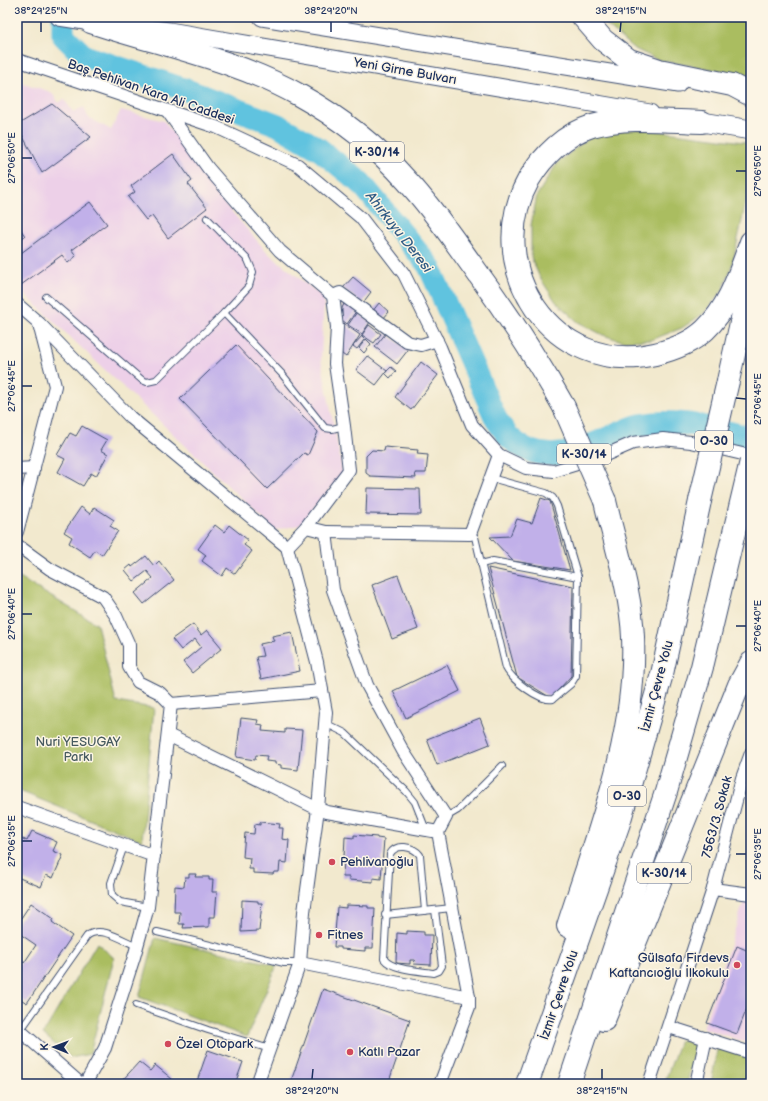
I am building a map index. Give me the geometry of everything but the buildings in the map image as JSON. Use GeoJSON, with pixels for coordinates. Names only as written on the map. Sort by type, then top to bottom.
{"type":"FeatureCollection","features":[{"type":"Feature","properties":{"kind":"highway"},"geometry":{"type":"LineString","coordinates":[[583,17],[603,40],[629,60],[659,70],[732,85],[751,95]]}},
{"type":"Feature","properties":{"kind":"highway","name":"K-30/14"},"geometry":{"type":"LineString","coordinates":[[75,20],[203,56],[249,72],[298,95],[335,118],[366,141],[408,182],[449,233],[535,356],[564,407],[605,501],[626,588],[633,637],[631,692],[626,728],[609,798],[566,933],[538,1012],[530,1078]]}},
{"type":"Feature","properties":{"kind":"highway"},"geometry":{"type":"LineString","coordinates":[[702,122],[633,120],[592,126],[567,137],[538,164],[522,193],[514,221],[515,260],[527,297],[544,321],[569,342],[592,352],[621,357],[645,356],[671,350],[704,330],[729,299],[751,242]]}},
{"type":"Feature","properties":{"kind":"highway","name":"İzmir Çevre Yolu"},"geometry":{"type":"LineString","coordinates":[[530,1078],[619,823],[662,674],[751,278]]}},
{"type":"Feature","properties":{"kind":"highway","name":"O-30"},"geometry":{"type":"LineString","coordinates":[[569,1084],[666,792],[702,667],[751,460]]}},
{"type":"Feature","properties":{"kind":"highway","name":"K-30/14"},"geometry":{"type":"LineString","coordinates":[[578,1084],[739,685],[751,663]]}},
{"type":"Feature","properties":{"kind":"main road"},"geometry":{"type":"LineString","coordinates":[[262,17],[751,95]]}},
{"type":"Feature","properties":{"kind":"main road","name":"Yeni Girne Bulvarı"},"geometry":{"type":"LineString","coordinates":[[75,20],[169,31],[751,130]]}},
{"type":"Feature","properties":{"kind":"street","name":"Baş Pehlivan Kara Ali Caddesi"},"geometry":{"type":"LineString","coordinates":[[17,60],[216,127],[298,165],[361,218],[404,274],[437,340],[472,425],[499,455],[526,468],[554,471],[603,456],[634,443],[662,439],[691,442],[751,456]]}},
{"type":"Feature","properties":{"kind":"street"},"geometry":{"type":"LineString","coordinates":[[168,112],[208,168],[280,251],[333,296],[337,327],[334,364],[344,426],[348,470],[306,527],[287,547]]}},
{"type":"Feature","properties":{"kind":"street"},"geometry":{"type":"LineString","coordinates":[[333,296],[340,293],[407,342],[421,345],[437,340]]}},
{"type":"Feature","properties":{"kind":"street"},"geometry":{"type":"LineString","coordinates":[[17,304],[39,323],[130,416],[287,547],[317,662],[326,712],[318,809],[304,912],[300,963],[257,1084]]}},
{"type":"Feature","properties":{"kind":"street"},"geometry":{"type":"LineString","coordinates":[[17,532],[55,386],[39,323]]}},
{"type":"Feature","properties":{"kind":"street"},"geometry":{"type":"LineString","coordinates":[[306,527],[326,532],[470,534],[499,455]]}},
{"type":"Feature","properties":{"kind":"street"},"geometry":{"type":"LineString","coordinates":[[17,469],[34,468]]}},
{"type":"Feature","properties":{"kind":"street"},"geometry":{"type":"LineString","coordinates":[[326,532],[333,590],[367,685],[403,751],[446,817],[432,831]]}},
{"type":"Feature","properties":{"kind":"street"},"geometry":{"type":"LineString","coordinates":[[17,545],[50,569],[103,597],[116,616],[129,645],[129,667],[138,682],[160,693],[171,704],[322,691]]}},
{"type":"Feature","properties":{"kind":"street"},"geometry":{"type":"LineString","coordinates":[[85,1084],[105,1048],[148,907],[171,704]]}},
{"type":"Feature","properties":{"kind":"street"},"geometry":{"type":"LineString","coordinates":[[168,735],[318,809],[327,812],[432,831]]}},
{"type":"Feature","properties":{"kind":"street","name":"7563/3. Sokak"},"geometry":{"type":"LineString","coordinates":[[649,1084],[669,1027],[713,889],[742,778],[751,753]]}},
{"type":"Feature","properties":{"kind":"street"},"geometry":{"type":"LineString","coordinates":[[17,806],[154,856]]}},
{"type":"Feature","properties":{"kind":"street"},"geometry":{"type":"LineString","coordinates":[[432,831],[452,908],[469,997],[469,1007],[440,1084]]}},
{"type":"Feature","properties":{"kind":"street"},"geometry":{"type":"LineString","coordinates":[[713,889],[751,894]]}},
{"type":"Feature","properties":{"kind":"street"},"geometry":{"type":"LineString","coordinates":[[300,963],[469,997]]}},
{"type":"Feature","properties":{"kind":"street"},"geometry":{"type":"LineString","coordinates":[[669,1027],[751,1053]]}},
{"type":"Feature","properties":{"kind":"street"},"geometry":{"type":"LineString","coordinates":[[18,1029],[81,1084]]}},
{"type":"Feature","properties":{"kind":"street"},"geometry":{"type":"LineString","coordinates":[[696,1084],[706,1038]]}},
{"type":"Feature","properties":{"kind":"lane"},"geometry":{"type":"LineString","coordinates":[[46,297],[142,380],[147,382],[159,378],[249,286],[252,277],[252,268],[248,260],[207,218]]}},
{"type":"Feature","properties":{"kind":"lane"},"geometry":{"type":"LineString","coordinates":[[224,313],[282,374],[325,428],[332,429],[344,426]]}},
{"type":"Feature","properties":{"kind":"lane"},"geometry":{"type":"LineString","coordinates":[[470,534],[475,537],[506,668],[514,679],[546,700],[556,698],[571,684],[576,676],[578,577],[558,506],[553,498],[546,493],[491,478]]}},
{"type":"Feature","properties":{"kind":"lane"},"geometry":{"type":"LineString","coordinates":[[481,564],[493,561],[578,577]]}},
{"type":"Feature","properties":{"kind":"lane"},"geometry":{"type":"LineString","coordinates":[[325,723],[345,733],[406,791],[415,802],[432,831]]}},
{"type":"Feature","properties":{"kind":"lane"},"geometry":{"type":"LineString","coordinates":[[446,817],[458,810],[502,766]]}},
{"type":"Feature","properties":{"kind":"lane"},"geometry":{"type":"LineString","coordinates":[[124,846],[112,884],[112,895],[120,902],[148,907]]}},
{"type":"Feature","properties":{"kind":"lane"},"geometry":{"type":"LineString","coordinates":[[425,911],[420,855],[411,848],[398,847],[390,854],[385,915],[385,961],[394,966],[434,973],[439,971],[442,966],[435,910]]}},
{"type":"Feature","properties":{"kind":"lane"},"geometry":{"type":"LineString","coordinates":[[385,915],[452,908]]}},
{"type":"Feature","properties":{"kind":"lane"},"geometry":{"type":"LineString","coordinates":[[18,1029],[87,936],[94,932],[103,932],[137,946]]}},
{"type":"Feature","properties":{"kind":"lane"},"geometry":{"type":"LineString","coordinates":[[157,932],[284,963],[300,963]]}},
{"type":"Feature","properties":{"kind":"lane"},"geometry":{"type":"LineString","coordinates":[[136,1005],[270,1049]]}},
{"type":"Feature","properties":{"kind":"shaded area"},"geometry":{"type":"Polygon","coordinates":[[[17,81],[51,92],[59,103],[64,99],[73,112],[84,107],[88,117],[111,130],[121,110],[164,121],[223,202],[268,253],[324,298],[321,359],[343,474],[299,525],[275,530],[17,287],[17,81]]]}},
{"type":"Feature","properties":{"kind":"shaded area","name":"Gülsafa Firdevs Kaftancıoğlu İlkokulu"},"geometry":{"type":"Polygon","coordinates":[[[744,901],[751,902],[751,1044],[703,1028],[744,901]]]}},
{"type":"Feature","properties":{"kind":"green space"},"geometry":{"type":"Polygon","coordinates":[[[601,17],[751,17],[751,76],[658,60],[633,48],[605,24],[601,17]]]}},
{"type":"Feature","properties":{"kind":"green space"},"geometry":{"type":"Polygon","coordinates":[[[643,129],[751,143],[751,172],[733,262],[723,290],[704,313],[682,328],[651,340],[622,341],[603,335],[578,322],[556,302],[540,278],[531,257],[531,225],[537,195],[558,162],[589,138],[614,130],[643,129]]]}},
{"type":"Feature","properties":{"kind":"green space","name":"Nuri YESUGAY Parkı"},"geometry":{"type":"Polygon","coordinates":[[[18,577],[97,624],[116,702],[154,708],[142,841],[17,790],[18,577]]]}},
{"type":"Feature","properties":{"kind":"green space"},"geometry":{"type":"Polygon","coordinates":[[[155,938],[277,965],[247,1037],[139,997],[155,938]]]}},
{"type":"Feature","properties":{"kind":"green space"},"geometry":{"type":"Polygon","coordinates":[[[97,943],[114,958],[90,1054],[71,1058],[43,1034],[97,943]]]}},
{"type":"Feature","properties":{"kind":"green space"},"geometry":{"type":"Polygon","coordinates":[[[680,1040],[696,1044],[687,1084],[664,1084],[680,1040]]]}},
{"type":"Feature","properties":{"kind":"green space"},"geometry":{"type":"Polygon","coordinates":[[[718,1044],[751,1056],[751,1084],[711,1084],[718,1044]]]}},
{"type":"Feature","properties":{"kind":"waterway","name":"Ahırkuyu Deresi"},"geometry":{"type":"LineString","coordinates":[[63,17],[63,35],[84,56],[189,91],[278,125],[319,149],[361,183],[429,266],[496,419],[510,438],[522,447],[548,455],[560,454],[586,447],[640,425],[668,422],[696,425],[751,438]]}},
{"type":"Feature","properties":{"kind":"place","name":"Pehlivanoğlu"},"geometry":{"type":"Point","coordinates":[332,862]}},
{"type":"Feature","properties":{"kind":"place","name":"Fitnes"},"geometry":{"type":"Point","coordinates":[319,935]}},
{"type":"Feature","properties":{"kind":"place","name":"Gülsafa Firdevs Kaftancıoğlu İlkokulu"},"geometry":{"type":"Point","coordinates":[737,965]}},
{"type":"Feature","properties":{"kind":"place","name":"Özel Otopark"},"geometry":{"type":"Point","coordinates":[168,1044]}},
{"type":"Feature","properties":{"kind":"place","name":"Katlı Pazar"},"geometry":{"type":"Point","coordinates":[350,1052]}}]}
